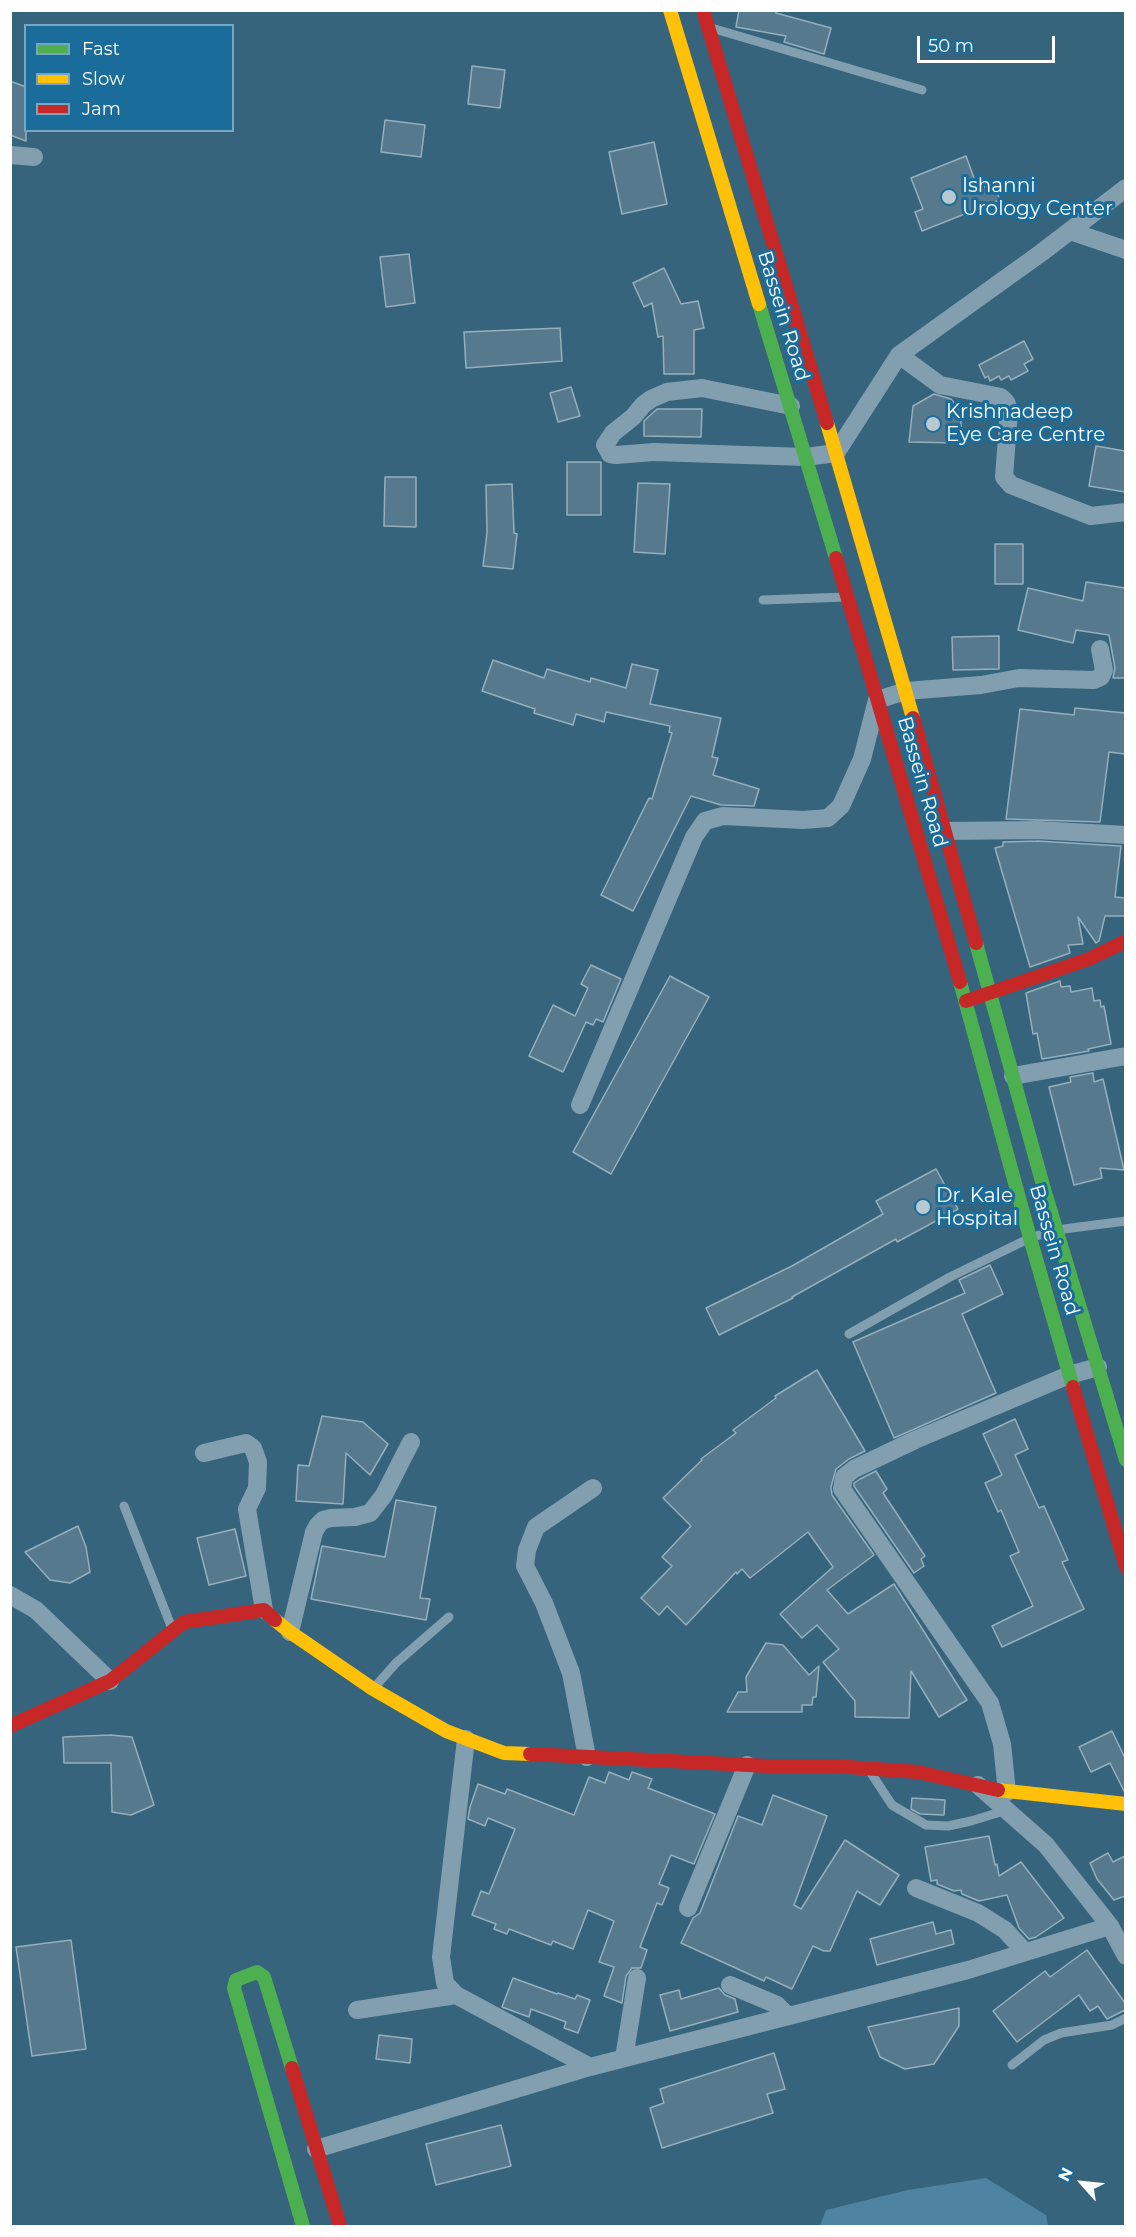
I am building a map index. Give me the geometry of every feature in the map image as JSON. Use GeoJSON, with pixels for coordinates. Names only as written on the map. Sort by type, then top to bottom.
{"type":"FeatureCollection","features":[{"type":"Feature","properties":{"kind":"main road","name":"Bassein Road"},"geometry":{"type":"LineString","coordinates":[[670,10],[806,457],[966,1001],[1030,1238],[1125,1567]]}},
{"type":"Feature","properties":{"kind":"main road","name":"Bassein Road"},"geometry":{"type":"LineString","coordinates":[[703,10],[906,691],[1056,1230],[1125,1461]]}},
{"type":"Feature","properties":{"kind":"main road"},"geometry":{"type":"LineString","coordinates":[[966,1001],[1089,959],[1125,941]]}},
{"type":"Feature","properties":{"kind":"main road"},"geometry":{"type":"LineString","coordinates":[[10,1726],[110,1681],[184,1622],[264,1610],[290,1632],[373,1689],[446,1731],[504,1753],[747,1765],[834,1766],[918,1772],[978,1785]]}},
{"type":"Feature","properties":{"kind":"main road"},"geometry":{"type":"LineString","coordinates":[[1007,1801],[1125,1804]]}},
{"type":"Feature","properties":{"kind":"main road"},"geometry":{"type":"LineString","coordinates":[[303,2226],[265,2035],[316,2149],[340,2226]]}},
{"type":"Feature","properties":{"kind":"street"},"geometry":{"type":"LineString","coordinates":[[10,155],[34,157]]}},
{"type":"Feature","properties":{"kind":"street"},"geometry":{"type":"LineString","coordinates":[[790,406],[702,388],[668,392],[643,405],[633,417],[613,433],[605,445],[610,454],[616,455],[654,452],[806,457],[836,453],[899,355],[1070,231],[1125,188]]}},
{"type":"Feature","properties":{"kind":"street"},"geometry":{"type":"LineString","coordinates":[[1070,231],[1125,250]]}},
{"type":"Feature","properties":{"kind":"street"},"geometry":{"type":"LineString","coordinates":[[899,355],[940,385],[1000,397],[1006,402],[1009,410],[1004,477],[1011,485],[1091,516],[1125,512]]}},
{"type":"Feature","properties":{"kind":"street"},"geometry":{"type":"LineString","coordinates":[[580,1105],[694,837],[705,821],[723,816],[803,820],[828,818],[841,806],[862,759],[877,700],[906,691],[981,685],[1019,678],[1094,680],[1101,677],[1104,670],[1100,649]]}},
{"type":"Feature","properties":{"kind":"street"},"geometry":{"type":"LineString","coordinates":[[945,831],[1037,830],[1125,835]]}},
{"type":"Feature","properties":{"kind":"street"},"geometry":{"type":"LineString","coordinates":[[1013,1076],[1125,1056]]}},
{"type":"Feature","properties":{"kind":"street"},"geometry":{"type":"LineString","coordinates":[[1007,1801],[1002,1744],[990,1703],[843,1489],[844,1477],[854,1469],[915,1440],[1069,1375],[1098,1367]]}},
{"type":"Feature","properties":{"kind":"street"},"geometry":{"type":"LineString","coordinates":[[290,1632],[314,1532],[318,1525],[323,1520],[331,1518],[356,1517],[370,1513],[384,1495],[411,1442]]}},
{"type":"Feature","properties":{"kind":"street"},"geometry":{"type":"LineString","coordinates":[[204,1453],[246,1443],[253,1448],[258,1462],[257,1488],[248,1509],[248,1520],[264,1610]]}},
{"type":"Feature","properties":{"kind":"street"},"geometry":{"type":"LineString","coordinates":[[587,1757],[571,1673],[544,1603],[525,1566],[527,1550],[536,1527],[593,1488]]}},
{"type":"Feature","properties":{"kind":"street"},"geometry":{"type":"LineString","coordinates":[[10,1595],[36,1610],[110,1681]]}},
{"type":"Feature","properties":{"kind":"street"},"geometry":{"type":"LineString","coordinates":[[466,1739],[441,1957],[445,1983],[456,1995],[590,2067]]}},
{"type":"Feature","properties":{"kind":"street"},"geometry":{"type":"LineString","coordinates":[[688,1908],[747,1765]]}},
{"type":"Feature","properties":{"kind":"street"},"geometry":{"type":"LineString","coordinates":[[978,1785],[1007,1801],[1046,1845],[1110,1926],[1125,1956]]}},
{"type":"Feature","properties":{"kind":"street"},"geometry":{"type":"LineString","coordinates":[[916,1888],[978,1913],[1005,1930],[1025,1952]]}},
{"type":"Feature","properties":{"kind":"street"},"geometry":{"type":"LineString","coordinates":[[316,2149],[590,2067],[968,1970],[1110,1926]]}},
{"type":"Feature","properties":{"kind":"street"},"geometry":{"type":"LineString","coordinates":[[624,2058],[637,1978]]}},
{"type":"Feature","properties":{"kind":"street"},"geometry":{"type":"LineString","coordinates":[[730,1985],[777,2005],[788,2016]]}},
{"type":"Feature","properties":{"kind":"street"},"geometry":{"type":"LineString","coordinates":[[357,2010],[456,1995]]}},
{"type":"Feature","properties":{"kind":"lane"},"geometry":{"type":"LineString","coordinates":[[708,27],[922,90]]}},
{"type":"Feature","properties":{"kind":"lane"},"geometry":{"type":"LineString","coordinates":[[763,600],[847,597]]}},
{"type":"Feature","properties":{"kind":"lane"},"geometry":{"type":"LineString","coordinates":[[849,1334],[950,1277],[1030,1238],[1056,1230],[1125,1221]]}},
{"type":"Feature","properties":{"kind":"lane"},"geometry":{"type":"LineString","coordinates":[[124,1506],[173,1631]]}},
{"type":"Feature","properties":{"kind":"lane"},"geometry":{"type":"LineString","coordinates":[[373,1689],[396,1663],[449,1617]]}},
{"type":"Feature","properties":{"kind":"lane"},"geometry":{"type":"LineString","coordinates":[[869,1770],[891,1804],[926,1825],[948,1826],[972,1821],[1007,1801]]}},
{"type":"Feature","properties":{"kind":"lane"},"geometry":{"type":"LineString","coordinates":[[1012,2065],[1044,2040],[1061,2033],[1112,2025],[1125,2018]]}},
{"type":"Feature","properties":{"kind":"water"},"geometry":{"type":"Polygon","coordinates":[[[986,2178],[1046,2215],[1048,2226],[820,2226],[826,2210],[908,2190],[986,2178]]]}},
{"type":"Feature","properties":{"kind":"building"},"geometry":{"type":"Polygon","coordinates":[[[739,10],[776,10],[776,13],[831,28],[824,54],[784,42],[786,36],[736,27],[739,10]]]}},
{"type":"Feature","properties":{"kind":"building"},"geometry":{"type":"Polygon","coordinates":[[[472,66],[505,70],[500,108],[468,104],[472,66]]]}},
{"type":"Feature","properties":{"kind":"building"},"geometry":{"type":"Polygon","coordinates":[[[10,81],[24,86],[26,141],[10,135],[10,81]]]}},
{"type":"Feature","properties":{"kind":"building"},"geometry":{"type":"Polygon","coordinates":[[[385,120],[425,125],[421,157],[381,152],[385,120]]]}},
{"type":"Feature","properties":{"kind":"building"},"geometry":{"type":"Polygon","coordinates":[[[654,142],[667,204],[622,214],[609,152],[654,142]]]}},
{"type":"Feature","properties":{"kind":"building"},"geometry":{"type":"Polygon","coordinates":[[[966,156],[978,189],[993,184],[1000,200],[922,231],[915,212],[923,209],[911,178],[966,156]]]}},
{"type":"Feature","properties":{"kind":"building"},"geometry":{"type":"Polygon","coordinates":[[[409,254],[415,303],[386,307],[380,257],[409,254]]]}},
{"type":"Feature","properties":{"kind":"building"},"geometry":{"type":"Polygon","coordinates":[[[664,268],[681,304],[698,301],[704,328],[694,330],[694,374],[664,374],[663,336],[658,337],[652,303],[644,307],[633,283],[664,268]]]}},
{"type":"Feature","properties":{"kind":"building"},"geometry":{"type":"Polygon","coordinates":[[[560,328],[562,361],[466,368],[464,332],[560,328]]]}},
{"type":"Feature","properties":{"kind":"building"},"geometry":{"type":"Polygon","coordinates":[[[1024,341],[1033,359],[1024,364],[1028,371],[1011,380],[1009,376],[1001,380],[999,376],[990,381],[988,376],[985,378],[979,365],[1024,341]]]}},
{"type":"Feature","properties":{"kind":"building"},"geometry":{"type":"Polygon","coordinates":[[[571,387],[580,416],[558,422],[550,393],[571,387]]]}},
{"type":"Feature","properties":{"kind":"building"},"geometry":{"type":"Polygon","coordinates":[[[934,394],[951,399],[961,411],[961,443],[909,442],[913,406],[934,394]]]}},
{"type":"Feature","properties":{"kind":"building"},"geometry":{"type":"Polygon","coordinates":[[[657,409],[702,409],[701,437],[644,436],[644,421],[657,409]]]}},
{"type":"Feature","properties":{"kind":"building"},"geometry":{"type":"Polygon","coordinates":[[[1096,446],[1125,451],[1125,492],[1089,486],[1096,446]]]}},
{"type":"Feature","properties":{"kind":"building"},"geometry":{"type":"Polygon","coordinates":[[[567,462],[601,462],[601,515],[567,515],[567,462]]]}},
{"type":"Feature","properties":{"kind":"building"},"geometry":{"type":"Polygon","coordinates":[[[385,477],[416,477],[416,527],[384,526],[385,477]]]}},
{"type":"Feature","properties":{"kind":"building"},"geometry":{"type":"Polygon","coordinates":[[[638,483],[670,484],[665,554],[634,552],[638,483]]]}},
{"type":"Feature","properties":{"kind":"building"},"geometry":{"type":"Polygon","coordinates":[[[512,484],[514,533],[517,534],[513,569],[483,566],[487,533],[486,485],[512,484]]]}},
{"type":"Feature","properties":{"kind":"building"},"geometry":{"type":"Polygon","coordinates":[[[995,544],[1023,544],[1023,584],[995,584],[995,544]]]}},
{"type":"Feature","properties":{"kind":"building"},"geometry":{"type":"Polygon","coordinates":[[[1086,582],[1125,588],[1125,678],[1113,678],[1115,668],[1109,635],[1076,630],[1073,643],[1018,630],[1028,588],[1083,601],[1086,582]]]}},
{"type":"Feature","properties":{"kind":"building"},"geometry":{"type":"Polygon","coordinates":[[[999,636],[999,669],[953,670],[952,637],[999,636]]]}},
{"type":"Feature","properties":{"kind":"building"},"geometry":{"type":"Polygon","coordinates":[[[493,660],[544,678],[547,669],[590,682],[591,678],[626,688],[632,664],[658,670],[650,704],[721,718],[712,757],[718,758],[713,775],[759,789],[754,806],[721,805],[691,796],[633,911],[601,895],[649,798],[652,799],[672,733],[669,732],[670,726],[606,712],[604,722],[576,714],[573,725],[534,713],[535,709],[482,691],[493,660]]]}},
{"type":"Feature","properties":{"kind":"building"},"geometry":{"type":"Polygon","coordinates":[[[1075,708],[1125,713],[1125,754],[1109,752],[1100,822],[1006,819],[1020,709],[1074,715],[1075,708]]]}},
{"type":"Feature","properties":{"kind":"building"},"geometry":{"type":"Polygon","coordinates":[[[1037,841],[1121,846],[1115,897],[1125,898],[1125,916],[1105,916],[1099,941],[1096,943],[1078,917],[1083,944],[1068,945],[1070,953],[1030,967],[995,848],[1003,846],[1003,842],[1037,841]]]}},
{"type":"Feature","properties":{"kind":"building"},"geometry":{"type":"Polygon","coordinates":[[[591,965],[621,979],[603,1022],[596,1019],[593,1025],[586,1022],[563,1072],[529,1056],[553,1005],[575,1016],[588,988],[581,984],[591,965]]]}},
{"type":"Feature","properties":{"kind":"building"},"geometry":{"type":"Polygon","coordinates":[[[670,976],[709,997],[611,1174],[573,1152],[670,976]]]}},
{"type":"Feature","properties":{"kind":"building"},"geometry":{"type":"Polygon","coordinates":[[[1060,981],[1061,987],[1070,986],[1071,992],[1092,988],[1094,1001],[1100,1000],[1101,1007],[1104,1006],[1111,1044],[1088,1049],[1089,1051],[1042,1059],[1037,1033],[1033,1034],[1026,993],[1060,981]]]}},
{"type":"Feature","properties":{"kind":"building"},"geometry":{"type":"Polygon","coordinates":[[[1093,1073],[1094,1082],[1103,1079],[1124,1170],[1100,1168],[1102,1178],[1074,1185],[1049,1087],[1071,1082],[1070,1077],[1093,1073]]]}},
{"type":"Feature","properties":{"kind":"building"},"geometry":{"type":"Polygon","coordinates":[[[936,1169],[958,1209],[897,1242],[896,1239],[793,1298],[719,1335],[706,1308],[792,1266],[883,1214],[876,1201],[936,1169]]]}},
{"type":"Feature","properties":{"kind":"building"},"geometry":{"type":"Polygon","coordinates":[[[990,1265],[1003,1294],[962,1314],[996,1393],[894,1438],[853,1342],[965,1293],[959,1280],[990,1265]]]}},
{"type":"Feature","properties":{"kind":"building"},"geometry":{"type":"Polygon","coordinates":[[[817,1370],[865,1451],[836,1469],[831,1487],[832,1495],[874,1555],[827,1590],[848,1614],[894,1584],[967,1700],[939,1717],[911,1671],[909,1718],[855,1717],[855,1701],[823,1662],[839,1649],[817,1625],[802,1638],[780,1614],[833,1567],[808,1532],[750,1578],[742,1569],[737,1574],[736,1572],[686,1625],[667,1606],[659,1615],[641,1598],[672,1566],[662,1557],[691,1526],[663,1498],[701,1459],[736,1433],[733,1430],[776,1398],[775,1396],[817,1370]]]}},
{"type":"Feature","properties":{"kind":"building"},"geometry":{"type":"Polygon","coordinates":[[[322,1416],[363,1422],[388,1444],[370,1475],[346,1453],[343,1504],[296,1501],[298,1465],[309,1466],[322,1416]]]}},
{"type":"Feature","properties":{"kind":"building"},"geometry":{"type":"Polygon","coordinates":[[[1015,1419],[1028,1449],[1015,1455],[1039,1508],[1044,1506],[1068,1560],[1062,1562],[1084,1609],[1002,1647],[992,1626],[1033,1606],[1010,1556],[1019,1552],[1001,1510],[998,1512],[985,1483],[1002,1475],[983,1434],[1015,1419]]]}},
{"type":"Feature","properties":{"kind":"building"},"geometry":{"type":"Polygon","coordinates":[[[876,1471],[887,1489],[883,1493],[925,1556],[921,1559],[924,1566],[914,1573],[854,1486],[854,1483],[876,1471]]]}},
{"type":"Feature","properties":{"kind":"building"},"geometry":{"type":"Polygon","coordinates":[[[396,1500],[436,1507],[420,1598],[430,1599],[426,1620],[311,1599],[322,1546],[385,1557],[396,1500]]]}},
{"type":"Feature","properties":{"kind":"building"},"geometry":{"type":"Polygon","coordinates":[[[78,1526],[86,1547],[90,1572],[70,1583],[50,1580],[25,1552],[78,1526]]]}},
{"type":"Feature","properties":{"kind":"building"},"geometry":{"type":"Polygon","coordinates":[[[235,1529],[246,1576],[209,1585],[197,1538],[235,1529]]]}},
{"type":"Feature","properties":{"kind":"building"},"geometry":{"type":"Polygon","coordinates":[[[766,1643],[783,1645],[809,1675],[819,1666],[816,1697],[813,1697],[812,1705],[802,1705],[802,1712],[727,1712],[738,1692],[747,1692],[746,1677],[766,1643]]]}},
{"type":"Feature","properties":{"kind":"building"},"geometry":{"type":"Polygon","coordinates":[[[1112,1731],[1125,1758],[1125,1793],[1110,1763],[1091,1772],[1079,1747],[1112,1731]]]}},
{"type":"Feature","properties":{"kind":"building"},"geometry":{"type":"Polygon","coordinates":[[[110,1735],[132,1737],[154,1805],[131,1815],[112,1812],[111,1763],[64,1763],[63,1737],[110,1735]]]}},
{"type":"Feature","properties":{"kind":"building"},"geometry":{"type":"Polygon","coordinates":[[[609,1772],[629,1780],[632,1772],[652,1779],[648,1788],[715,1814],[694,1864],[671,1855],[659,1884],[669,1888],[662,1905],[657,1903],[640,1947],[647,1950],[641,1968],[632,1968],[626,1976],[622,2003],[604,1996],[614,1967],[599,1962],[614,1921],[588,1910],[573,1949],[553,1941],[551,1945],[509,1929],[507,1934],[494,1929],[496,1924],[472,1915],[481,1891],[489,1894],[515,1829],[488,1818],[485,1826],[468,1819],[478,1784],[505,1794],[507,1789],[574,1815],[589,1777],[605,1783],[609,1772]]]}},
{"type":"Feature","properties":{"kind":"building"},"geometry":{"type":"Polygon","coordinates":[[[773,1795],[827,1816],[794,1905],[801,1909],[845,1840],[899,1875],[880,1905],[857,1891],[830,1951],[813,1946],[792,1989],[766,1977],[764,1981],[681,1943],[693,1918],[700,1913],[738,1816],[762,1825],[773,1795]]]}},
{"type":"Feature","properties":{"kind":"building"},"geometry":{"type":"Polygon","coordinates":[[[912,1798],[945,1800],[944,1815],[920,1814],[911,1809],[912,1798]]]}},
{"type":"Feature","properties":{"kind":"building"},"geometry":{"type":"Polygon","coordinates":[[[989,1836],[999,1876],[1021,1862],[1064,1918],[1036,1937],[1029,1939],[1019,1928],[1007,1895],[979,1901],[962,1894],[961,1890],[954,1891],[937,1884],[937,1880],[931,1881],[925,1847],[989,1836]]]}},
{"type":"Feature","properties":{"kind":"building"},"geometry":{"type":"Polygon","coordinates":[[[1108,1853],[1113,1862],[1125,1856],[1125,1896],[1114,1900],[1097,1879],[1090,1863],[1108,1853]]]}},
{"type":"Feature","properties":{"kind":"building"},"geometry":{"type":"Polygon","coordinates":[[[933,1922],[936,1934],[951,1930],[954,1944],[877,1965],[870,1939],[933,1922]]]}},
{"type":"Feature","properties":{"kind":"building"},"geometry":{"type":"Polygon","coordinates":[[[71,1940],[86,2049],[32,2056],[16,1947],[71,1940]]]}},
{"type":"Feature","properties":{"kind":"building"},"geometry":{"type":"Polygon","coordinates":[[[1087,1950],[1125,2003],[1125,2010],[1107,2019],[1098,2006],[1090,2011],[1079,1995],[1017,2042],[993,2011],[1045,1971],[1050,1977],[1087,1950]]]}},
{"type":"Feature","properties":{"kind":"building"},"geometry":{"type":"Polygon","coordinates":[[[513,1978],[557,1994],[575,1999],[577,1995],[590,2000],[578,2033],[564,2028],[566,2022],[531,2009],[529,2017],[502,2007],[513,1978]]]}},
{"type":"Feature","properties":{"kind":"building"},"geometry":{"type":"Polygon","coordinates":[[[719,1988],[725,1995],[735,1999],[738,2012],[670,2031],[660,1995],[679,1990],[681,1999],[719,1988]]]}},
{"type":"Feature","properties":{"kind":"building"},"geometry":{"type":"Polygon","coordinates":[[[959,2008],[959,2026],[934,2064],[905,2069],[880,2057],[868,2027],[959,2008]]]}},
{"type":"Feature","properties":{"kind":"building"},"geometry":{"type":"Polygon","coordinates":[[[379,2035],[412,2039],[410,2063],[376,2059],[379,2035]]]}},
{"type":"Feature","properties":{"kind":"building"},"geometry":{"type":"Polygon","coordinates":[[[774,2053],[785,2089],[767,2094],[773,2113],[662,2148],[650,2108],[664,2103],[660,2089],[774,2053]]]}},
{"type":"Feature","properties":{"kind":"building"},"geometry":{"type":"Polygon","coordinates":[[[501,2125],[511,2166],[436,2185],[426,2144],[501,2125]]]}},
{"type":"Feature","properties":{"kind":"traffic: fast"},"geometry":{"type":"LineString","coordinates":[[759,304],[836,558]]}},
{"type":"Feature","properties":{"kind":"traffic: fast"},"geometry":{"type":"LineString","coordinates":[[976,943],[1044,1189],[1126,1460]]}},
{"type":"Feature","properties":{"kind":"traffic: fast"},"geometry":{"type":"LineString","coordinates":[[960,982],[1073,1387]]}},
{"type":"Feature","properties":{"kind":"traffic: fast"},"geometry":{"type":"LineString","coordinates":[[292,2068],[264,1977],[257,1972],[236,1980],[234,1988],[303,2226]]}},
{"type":"Feature","properties":{"kind":"traffic: slow"},"geometry":{"type":"LineString","coordinates":[[670,10],[759,304]]}},
{"type":"Feature","properties":{"kind":"traffic: slow"},"geometry":{"type":"LineString","coordinates":[[827,423],[913,718]]}},
{"type":"Feature","properties":{"kind":"traffic: slow"},"geometry":{"type":"LineString","coordinates":[[275,1620],[373,1689],[446,1731],[504,1753],[530,1754]]}},
{"type":"Feature","properties":{"kind":"traffic: slow"},"geometry":{"type":"LineString","coordinates":[[998,1790],[1126,1804]]}},
{"type":"Feature","properties":{"kind":"traffic: jam"},"geometry":{"type":"LineString","coordinates":[[703,10],[827,423]]}},
{"type":"Feature","properties":{"kind":"traffic: jam"},"geometry":{"type":"LineString","coordinates":[[836,558],[960,982]]}},
{"type":"Feature","properties":{"kind":"traffic: jam"},"geometry":{"type":"LineString","coordinates":[[913,718],[976,943]]}},
{"type":"Feature","properties":{"kind":"traffic: jam"},"geometry":{"type":"LineString","coordinates":[[966,1001],[1089,959],[1126,941]]}},
{"type":"Feature","properties":{"kind":"traffic: jam"},"geometry":{"type":"LineString","coordinates":[[1073,1387],[1126,1567]]}},
{"type":"Feature","properties":{"kind":"traffic: jam"},"geometry":{"type":"LineString","coordinates":[[10,1726],[110,1681],[184,1622],[264,1610],[275,1620]]}},
{"type":"Feature","properties":{"kind":"traffic: jam"},"geometry":{"type":"LineString","coordinates":[[530,1754],[768,1766],[834,1766],[918,1772],[998,1790]]}},
{"type":"Feature","properties":{"kind":"traffic: jam"},"geometry":{"type":"LineString","coordinates":[[292,2068],[340,2226]]}},
{"type":"Feature","properties":{"kind":"place","name":"Ishanni Urology Center"},"geometry":{"type":"Point","coordinates":[949,197]}},
{"type":"Feature","properties":{"kind":"place","name":"Krishnadeep Eye Care Centre"},"geometry":{"type":"Point","coordinates":[933,424]}},
{"type":"Feature","properties":{"kind":"place","name":"Dr. Kale Hospital"},"geometry":{"type":"Point","coordinates":[923,1207]}}]}
